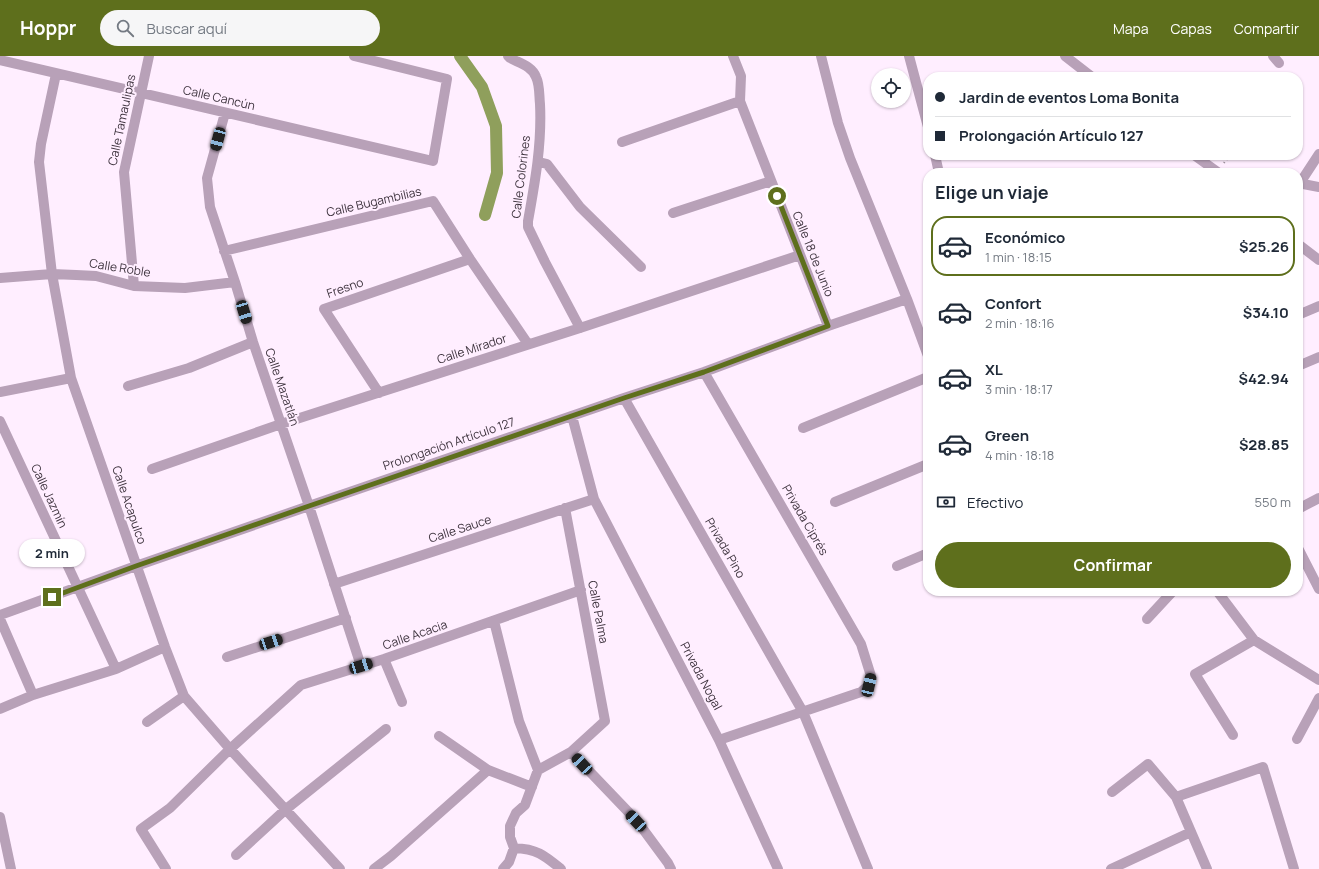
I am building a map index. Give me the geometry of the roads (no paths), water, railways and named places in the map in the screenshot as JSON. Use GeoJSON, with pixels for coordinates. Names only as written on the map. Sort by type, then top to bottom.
{"type":"FeatureCollection","features":[{"type":"Feature","properties":{"kind":"street","name":"Calle Tamaulipas"},"geometry":{"type":"LineString","coordinates":[[134,286],[124,172],[149,56]]}},
{"type":"Feature","properties":{"kind":"street","name":"Calle Cancún"},"geometry":{"type":"LineString","coordinates":[[0,60],[140,94],[433,161],[447,79],[354,56]]}},
{"type":"Feature","properties":{"kind":"street","name":"Calle Colorines"},"geometry":{"type":"LineString","coordinates":[[508,56],[530,68],[536,77],[539,86],[541,123],[539,162],[528,227],[580,328]]}},
{"type":"Feature","properties":{"kind":"street"},"geometry":{"type":"LineString","coordinates":[[622,142],[740,102],[741,76],[733,56]]}},
{"type":"Feature","properties":{"kind":"street"},"geometry":{"type":"LineString","coordinates":[[821,56],[838,123],[847,151],[923,343]]}},
{"type":"Feature","properties":{"kind":"street"},"geometry":{"type":"LineString","coordinates":[[909,56],[923,108]]}},
{"type":"Feature","properties":{"kind":"street"},"geometry":{"type":"LineString","coordinates":[[1065,56],[1086,72]]}},
{"type":"Feature","properties":{"kind":"street","name":"Calle Acapulco"},"geometry":{"type":"LineString","coordinates":[[56,74],[40,144],[39,162],[52,274],[70,378],[136,566],[184,696],[230,750],[340,869]]}},
{"type":"Feature","properties":{"kind":"street","name":"Calle 18 de Junio"},"geometry":{"type":"LineString","coordinates":[[740,102],[828,326]]}},
{"type":"Feature","properties":{"kind":"street","name":"Calle Mazatlán"},"geometry":{"type":"LineString","coordinates":[[225,113],[207,178],[210,207],[253,342],[309,506],[361,666]]}},
{"type":"Feature","properties":{"kind":"street"},"geometry":{"type":"LineString","coordinates":[[1303,177],[1319,154]]}},
{"type":"Feature","properties":{"kind":"street"},"geometry":{"type":"LineString","coordinates":[[1201,160],[1211,168]]}},
{"type":"Feature","properties":{"kind":"street"},"geometry":{"type":"LineString","coordinates":[[539,162],[547,164],[580,207],[641,267]]}},
{"type":"Feature","properties":{"kind":"street"},"geometry":{"type":"LineString","coordinates":[[673,213],[771,181]]}},
{"type":"Feature","properties":{"kind":"street"},"geometry":{"type":"LineString","coordinates":[[1303,184],[1319,187]]}},
{"type":"Feature","properties":{"kind":"street","name":"Calle Bugambilias"},"geometry":{"type":"LineString","coordinates":[[224,251],[433,201],[470,259],[528,344]]}},
{"type":"Feature","properties":{"kind":"street"},"geometry":{"type":"LineString","coordinates":[[1303,248],[1319,260]]}},
{"type":"Feature","properties":{"kind":"street","name":"Calle Mirador"},"geometry":{"type":"LineString","coordinates":[[152,469],[281,424],[580,328],[800,255]]}},
{"type":"Feature","properties":{"kind":"street","name":"Fresno"},"geometry":{"type":"LineString","coordinates":[[379,393],[324,309],[470,259]]}},
{"type":"Feature","properties":{"kind":"street","name":"Calle Roble"},"geometry":{"type":"LineString","coordinates":[[0,278],[52,274],[96,276],[134,286],[185,288],[235,282]]}},
{"type":"Feature","properties":{"kind":"street","name":"Prolongación Artículo 127"},"geometry":{"type":"LineString","coordinates":[[0,615],[309,506],[704,372],[906,298]]}},
{"type":"Feature","properties":{"kind":"street"},"geometry":{"type":"LineString","coordinates":[[1303,313],[1319,306]]}},
{"type":"Feature","properties":{"kind":"street"},"geometry":{"type":"LineString","coordinates":[[128,386],[189,368],[253,342]]}},
{"type":"Feature","properties":{"kind":"street"},"geometry":{"type":"LineString","coordinates":[[1303,364],[1319,357]]}},
{"type":"Feature","properties":{"kind":"street","name":"Privada Ciprés"},"geometry":{"type":"LineString","coordinates":[[704,372],[862,644],[871,676],[869,685],[861,692],[803,712]]}},
{"type":"Feature","properties":{"kind":"street"},"geometry":{"type":"LineString","coordinates":[[0,392],[70,378]]}},
{"type":"Feature","properties":{"kind":"street"},"geometry":{"type":"LineString","coordinates":[[804,428],[923,379]]}},
{"type":"Feature","properties":{"kind":"street","name":"Privada Pino"},"geometry":{"type":"LineString","coordinates":[[624,398],[803,712],[868,869]]}},
{"type":"Feature","properties":{"kind":"street","name":"Privada Nogal"},"geometry":{"type":"LineString","coordinates":[[572,416],[594,499],[719,740],[778,869]]}},
{"type":"Feature","properties":{"kind":"street","name":"Calle Jazmín"},"geometry":{"type":"LineString","coordinates":[[0,421],[116,669]]}},
{"type":"Feature","properties":{"kind":"street"},"geometry":{"type":"LineString","coordinates":[[835,502],[923,466]]}},
{"type":"Feature","properties":{"kind":"street"},"geometry":{"type":"LineString","coordinates":[[1303,506],[1319,498]]}},
{"type":"Feature","properties":{"kind":"street","name":"Calle Sauce"},"geometry":{"type":"LineString","coordinates":[[334,584],[594,499]]}},
{"type":"Feature","properties":{"kind":"street","name":"Calle Palma"},"geometry":{"type":"LineString","coordinates":[[565,508],[605,721],[571,752]]}},
{"type":"Feature","properties":{"kind":"street"},"geometry":{"type":"LineString","coordinates":[[897,566],[923,555]]}},
{"type":"Feature","properties":{"kind":"street"},"geometry":{"type":"LineString","coordinates":[[1303,558],[1319,589]]}},
{"type":"Feature","properties":{"kind":"street","name":"Calle Acacia"},"geometry":{"type":"LineString","coordinates":[[166,869],[141,829],[170,808],[230,750],[301,685],[384,659],[581,590]]}},
{"type":"Feature","properties":{"kind":"street"},"geometry":{"type":"LineString","coordinates":[[1147,619],[1169,596]]}},
{"type":"Feature","properties":{"kind":"street"},"geometry":{"type":"LineString","coordinates":[[1221,596],[1254,640],[1319,680]]}},
{"type":"Feature","properties":{"kind":"street"},"geometry":{"type":"LineString","coordinates":[[227,657],[346,618]]}},
{"type":"Feature","properties":{"kind":"street"},"geometry":{"type":"LineString","coordinates":[[0,619],[33,696]]}},
{"type":"Feature","properties":{"kind":"street"},"geometry":{"type":"LineString","coordinates":[[494,621],[519,721],[538,770],[525,805],[516,813],[510,826],[510,837],[514,848],[509,862],[503,869]]}},
{"type":"Feature","properties":{"kind":"street"},"geometry":{"type":"LineString","coordinates":[[1232,735],[1195,674],[1254,640]]}},
{"type":"Feature","properties":{"kind":"street"},"geometry":{"type":"LineString","coordinates":[[0,709],[33,696],[116,669],[165,647]]}},
{"type":"Feature","properties":{"kind":"street"},"geometry":{"type":"LineString","coordinates":[[384,659],[402,702]]}},
{"type":"Feature","properties":{"kind":"street"},"geometry":{"type":"LineString","coordinates":[[147,722],[184,696]]}},
{"type":"Feature","properties":{"kind":"street"},"geometry":{"type":"LineString","coordinates":[[1297,739],[1319,698]]}},
{"type":"Feature","properties":{"kind":"street"},"geometry":{"type":"LineString","coordinates":[[719,740],[803,712]]}},
{"type":"Feature","properties":{"kind":"street"},"geometry":{"type":"LineString","coordinates":[[236,855],[285,810],[386,729]]}},
{"type":"Feature","properties":{"kind":"street"},"geometry":{"type":"LineString","coordinates":[[439,736],[488,770],[532,787]]}},
{"type":"Feature","properties":{"kind":"street"},"geometry":{"type":"LineString","coordinates":[[538,770],[571,752],[636,821],[671,869]]}},
{"type":"Feature","properties":{"kind":"street"},"geometry":{"type":"LineString","coordinates":[[1112,792],[1148,764],[1176,797],[1207,869]]}},
{"type":"Feature","properties":{"kind":"street"},"geometry":{"type":"LineString","coordinates":[[1176,797],[1263,767],[1294,869]]}},
{"type":"Feature","properties":{"kind":"street"},"geometry":{"type":"LineString","coordinates":[[374,869],[391,856],[488,770]]}},
{"type":"Feature","properties":{"kind":"street"},"geometry":{"type":"LineString","coordinates":[[0,817],[10,869]]}},
{"type":"Feature","properties":{"kind":"street"},"geometry":{"type":"LineString","coordinates":[[1111,869],[1191,832]]}},
{"type":"Feature","properties":{"kind":"street"},"geometry":{"type":"LineString","coordinates":[[514,848],[529,848],[544,856],[561,869]]}},
{"type":"Feature","properties":{"kind":"waterway"},"geometry":{"type":"LineString","coordinates":[[460,56],[482,87],[496,126],[497,173],[485,215]]}}]}
